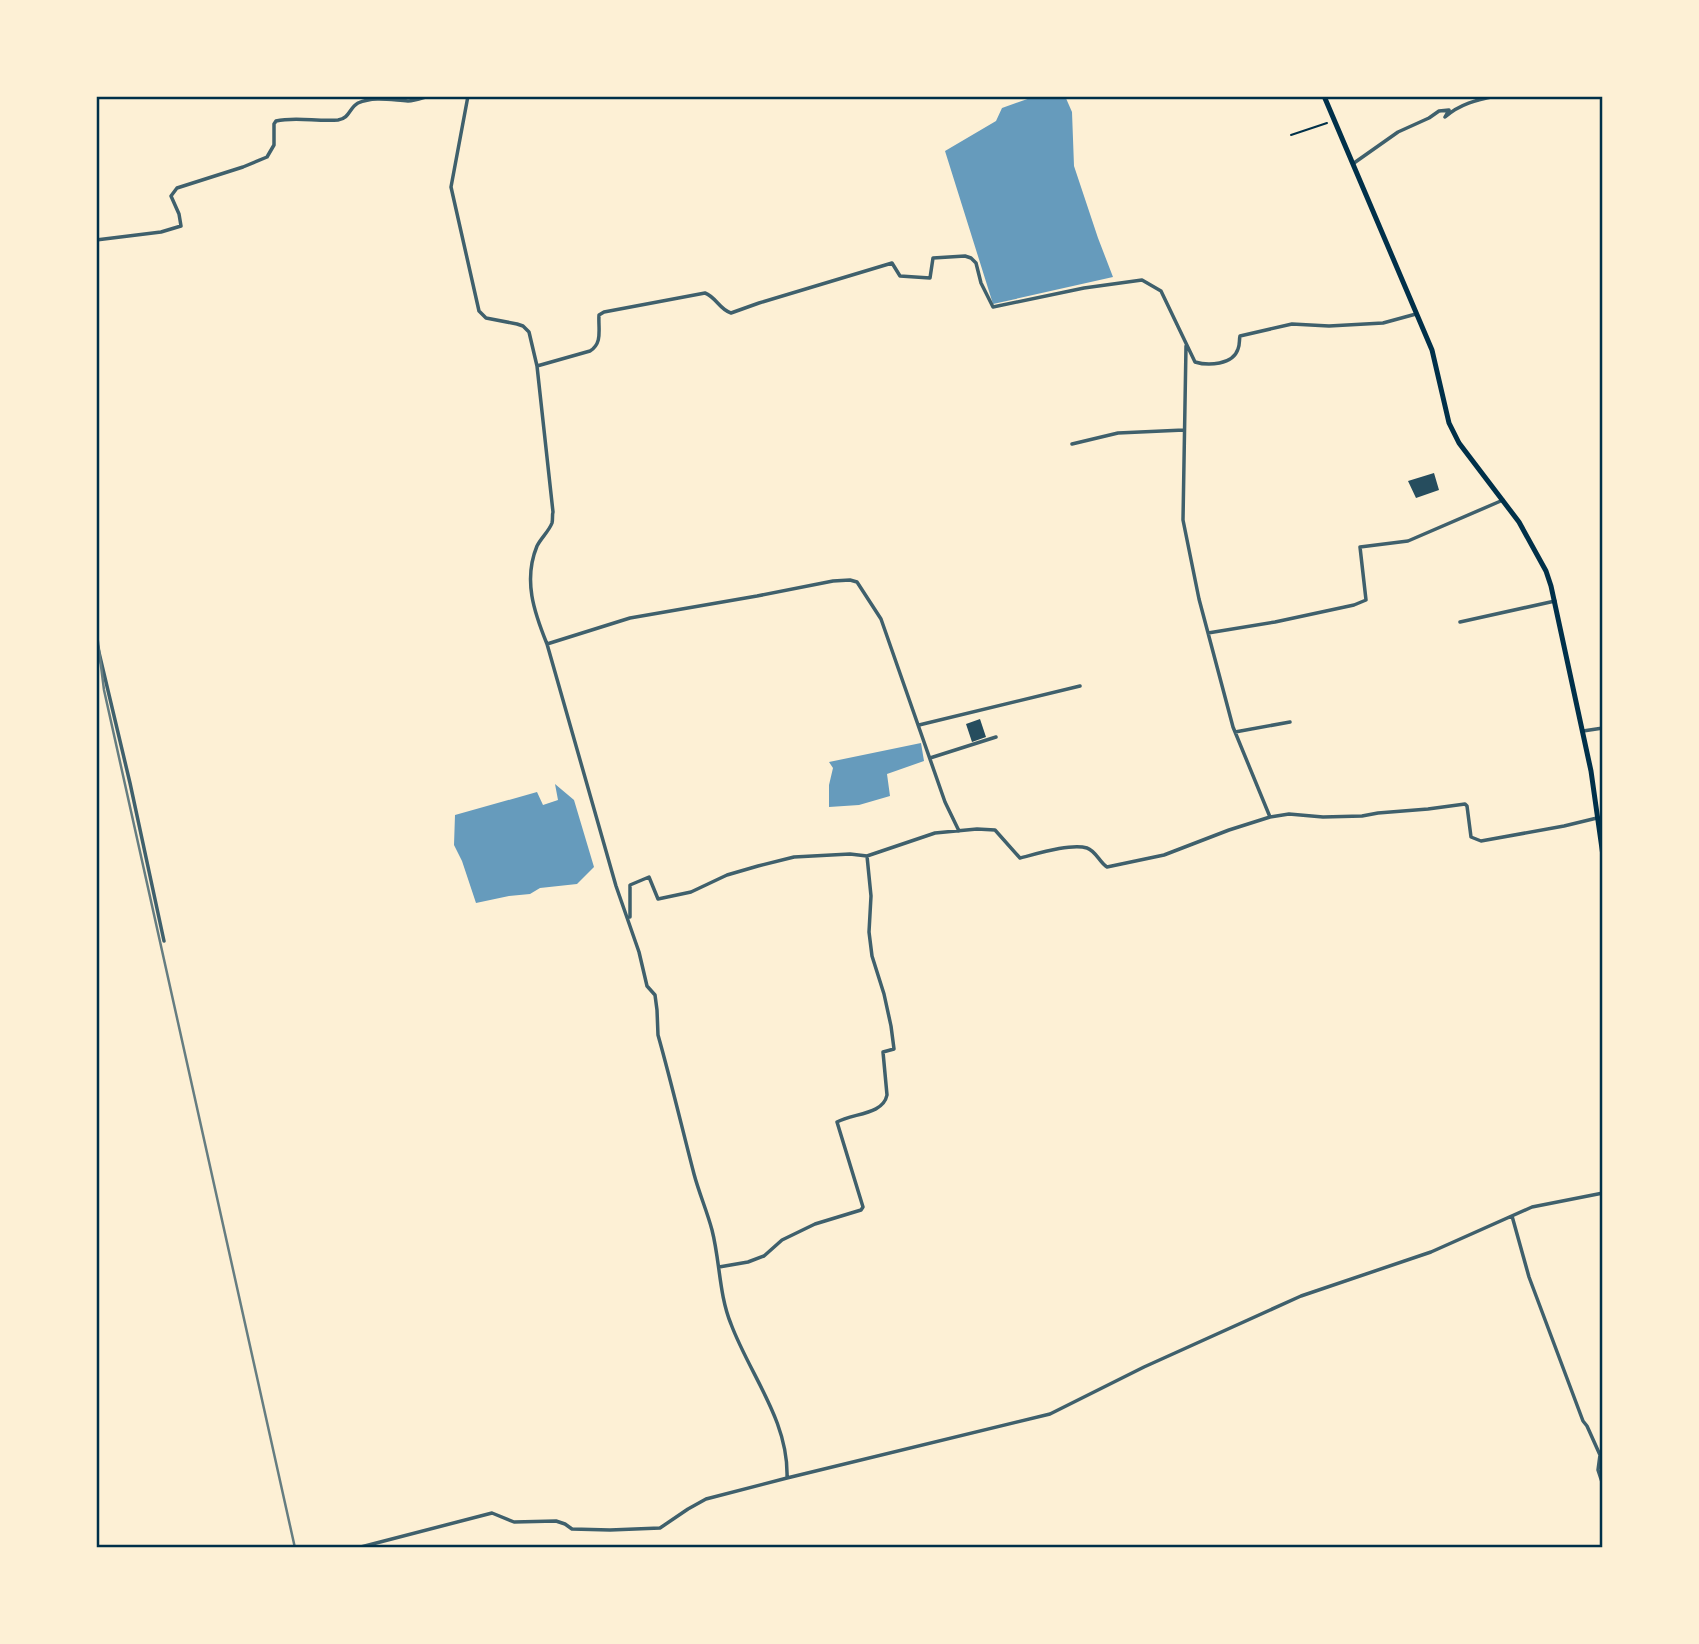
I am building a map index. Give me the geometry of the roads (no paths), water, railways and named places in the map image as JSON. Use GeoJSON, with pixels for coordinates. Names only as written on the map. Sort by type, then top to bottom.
{"type":"FeatureCollection","features":[{"type":"Feature","properties":{"kind":"highway"},"geometry":{"type":"LineString","coordinates":[[1324,96],[1432,350],[1449,423],[1459,443],[1520,522],[1546,571],[1583,731],[1603,856]]}},
{"type":"Feature","properties":{"kind":"street"},"geometry":{"type":"LineString","coordinates":[[96,240],[161,232],[181,226],[171,196],[174,191],[267,157],[274,145],[276,121],[336,120],[348,116],[354,106],[368,100],[380,98],[412,101],[429,96]]}},
{"type":"Feature","properties":{"kind":"street"},"geometry":{"type":"LineString","coordinates":[[468,96],[451,187],[479,311],[486,318],[523,326],[529,332],[537,366],[553,512],[552,523],[537,546],[530,578],[532,599],[647,986],[655,995],[658,1035],[694,1176],[712,1231],[726,1311],[768,1399],[783,1442],[786,1478]]}},
{"type":"Feature","properties":{"kind":"street"},"geometry":{"type":"LineString","coordinates":[[1353,163],[1398,132],[1439,111],[1449,110],[1445,117],[1455,108],[1496,96]]}},
{"type":"Feature","properties":{"kind":"street"},"geometry":{"type":"LineString","coordinates":[[537,366],[596,348],[599,341],[599,315],[604,312],[705,293],[712,296],[723,309],[732,313],[892,263],[900,276],[930,278],[933,258],[965,256],[976,263],[981,283],[993,307],[1084,288],[1142,280],[1161,291],[1195,362],[1206,365],[1232,358],[1238,350],[1240,336],[1292,324],[1373,324],[1416,314]]}},
{"type":"Feature","properties":{"kind":"street"},"geometry":{"type":"LineString","coordinates":[[1186,343],[1183,520],[1199,599],[1235,732],[1270,817]]}},
{"type":"Feature","properties":{"kind":"street"},"geometry":{"type":"LineString","coordinates":[[1072,444],[1118,433],[1184,430]]}},
{"type":"Feature","properties":{"kind":"street"},"geometry":{"type":"LineString","coordinates":[[1208,634],[1354,605],[1366,600],[1360,547],[1408,541],[1503,500]]}},
{"type":"Feature","properties":{"kind":"street"},"geometry":{"type":"LineString","coordinates":[[547,644],[630,618],[832,581],[857,582],[881,620],[945,802],[959,831]]}},
{"type":"Feature","properties":{"kind":"street"},"geometry":{"type":"LineString","coordinates":[[1460,622],[1555,601]]}},
{"type":"Feature","properties":{"kind":"street"},"geometry":{"type":"LineString","coordinates":[[96,640],[164,941]]}},
{"type":"Feature","properties":{"kind":"street"},"geometry":{"type":"LineString","coordinates":[[919,725],[1080,686]]}},
{"type":"Feature","properties":{"kind":"street"},"geometry":{"type":"LineString","coordinates":[[1235,732],[1290,722]]}},
{"type":"Feature","properties":{"kind":"street"},"geometry":{"type":"LineString","coordinates":[[1583,731],[1603,728]]}},
{"type":"Feature","properties":{"kind":"street"},"geometry":{"type":"LineString","coordinates":[[930,758],[996,737]]}},
{"type":"Feature","properties":{"kind":"street"},"geometry":{"type":"LineString","coordinates":[[630,923],[630,885],[649,877],[657,899],[691,892],[758,866],[794,858],[850,854],[867,856],[935,833],[995,830],[1020,858],[1064,848],[1087,848],[1107,867],[1164,855],[1228,830],[1289,814],[1362,816],[1465,804],[1471,837],[1481,841],[1597,818]]}},
{"type":"Feature","properties":{"kind":"street"},"geometry":{"type":"LineString","coordinates":[[719,1267],[764,1256],[782,1240],[815,1224],[861,1210],[863,1207],[837,1122],[876,1109],[886,1101],[883,1052],[894,1048],[884,994],[872,956],[867,856]]}},
{"type":"Feature","properties":{"kind":"street"},"geometry":{"type":"LineString","coordinates":[[357,1548],[492,1513],[514,1522],[556,1521],[572,1529],[660,1528],[706,1499],[1050,1414],[1144,1367],[1301,1296],[1431,1252],[1532,1207],[1603,1194]]}},
{"type":"Feature","properties":{"kind":"street"},"geometry":{"type":"LineString","coordinates":[[1512,1216],[1529,1277],[1583,1421],[1600,1455],[1598,1470],[1603,1485]]}},
{"type":"Feature","properties":{"kind":"water"},"geometry":{"type":"Polygon","coordinates":[[[1036,96],[1065,96],[1072,112],[1074,166],[1113,277],[993,304],[945,151],[996,121],[1002,108],[1036,96]]]}},
{"type":"Feature","properties":{"kind":"water"},"geometry":{"type":"Polygon","coordinates":[[[921,743],[924,761],[887,774],[890,796],[859,805],[829,807],[829,785],[833,768],[829,762],[921,743]]]}},
{"type":"Feature","properties":{"kind":"water"},"geometry":{"type":"Polygon","coordinates":[[[555,784],[574,800],[594,867],[577,884],[540,888],[530,894],[476,903],[454,845],[455,815],[537,792],[543,805],[558,800],[555,784]]]}},
{"type":"Feature","properties":{"kind":"railway"},"geometry":{"type":"LineString","coordinates":[[96,626],[104,690],[295,1548]]}}]}
